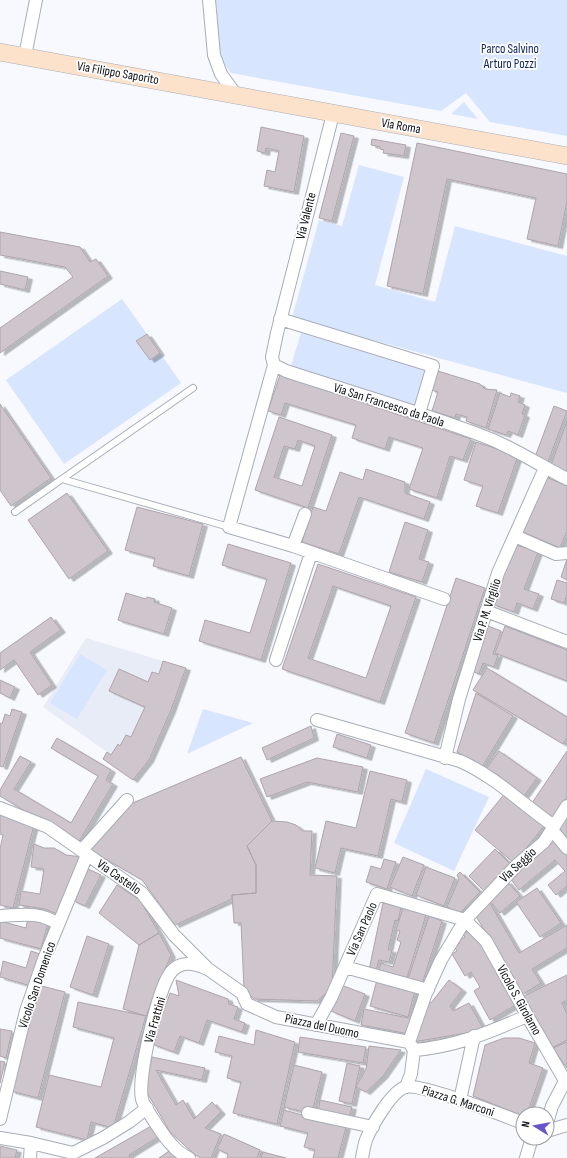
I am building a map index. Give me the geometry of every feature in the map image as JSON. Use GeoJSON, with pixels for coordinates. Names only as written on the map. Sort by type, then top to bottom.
{"type":"FeatureCollection","features":[{"type":"Feature","properties":{"kind":"street"},"geometry":{"type":"LineString","coordinates":[[25,56],[36,0]]}},
{"type":"Feature","properties":{"kind":"street"},"geometry":{"type":"LineString","coordinates":[[209,0],[214,55],[221,74],[236,95]]}},
{"type":"Feature","properties":{"kind":"street","name":"Via Filippo Saporito"},"geometry":{"type":"LineString","coordinates":[[0,52],[236,95]]}},
{"type":"Feature","properties":{"kind":"street","name":"Via Roma"},"geometry":{"type":"LineString","coordinates":[[236,95],[567,156]]}},
{"type":"Feature","properties":{"kind":"street","name":"Via Valente"},"geometry":{"type":"LineString","coordinates":[[280,319],[333,114]]}},
{"type":"Feature","properties":{"kind":"street"},"geometry":{"type":"LineString","coordinates":[[419,413],[433,366],[280,319],[272,357],[274,365],[229,527],[293,546],[444,599]]}},
{"type":"Feature","properties":{"kind":"street","name":"Via San Francesco da Paola"},"geometry":{"type":"LineString","coordinates":[[274,365],[293,373],[419,413],[489,438],[567,479]]}},
{"type":"Feature","properties":{"kind":"street","name":"Via P. M. Virgilio"},"geometry":{"type":"LineString","coordinates":[[446,758],[459,699],[498,573],[545,468]]}},
{"type":"Feature","properties":{"kind":"street"},"geometry":{"type":"LineString","coordinates":[[293,546],[305,514]]}},
{"type":"Feature","properties":{"kind":"street"},"geometry":{"type":"LineString","coordinates":[[515,536],[556,554],[567,553]]}},
{"type":"Feature","properties":{"kind":"street"},"geometry":{"type":"LineString","coordinates":[[276,660],[311,553]]}},
{"type":"Feature","properties":{"kind":"street"},"geometry":{"type":"LineString","coordinates":[[486,611],[567,642]]}},
{"type":"Feature","properties":{"kind":"street"},"geometry":{"type":"LineString","coordinates":[[318,720],[460,761],[477,768],[504,786],[553,828],[567,848]]}},
{"type":"Feature","properties":{"kind":"street","name":"Vicolo San Domenico"},"geometry":{"type":"LineString","coordinates":[[0,1119],[26,1011],[84,852],[127,800]]}},
{"type":"Feature","properties":{"kind":"street","name":"Via Seggio"},"geometry":{"type":"LineString","coordinates":[[406,1087],[411,1074],[412,1046],[428,990],[441,960],[465,920],[517,865],[544,842],[567,806]]}},
{"type":"Feature","properties":{"kind":"street","name":"Via Castello"},"geometry":{"type":"LineString","coordinates":[[0,808],[48,827],[142,892],[174,936],[208,969],[235,988]]}},
{"type":"Feature","properties":{"kind":"street","name":"Via San Paolo"},"geometry":{"type":"LineString","coordinates":[[316,1025],[332,998],[377,894],[465,920]]}},
{"type":"Feature","properties":{"kind":"street"},"geometry":{"type":"LineString","coordinates":[[0,916],[35,914],[50,918],[58,924]]}},
{"type":"Feature","properties":{"kind":"street","name":"Vicolo S. Girolamo"},"geometry":{"type":"LineString","coordinates":[[465,920],[486,941],[527,1016],[566,1082]]}},
{"type":"Feature","properties":{"kind":"street","name":"Via Frattini"},"geometry":{"type":"LineString","coordinates":[[147,1108],[142,1099],[142,1074],[148,1040],[159,1001],[169,977],[172,972],[185,964],[194,963],[208,969]]}},
{"type":"Feature","properties":{"kind":"street"},"geometry":{"type":"LineString","coordinates":[[345,967],[428,990]]}},
{"type":"Feature","properties":{"kind":"street","name":"Piazza del Duomo"},"geometry":{"type":"LineString","coordinates":[[235,988],[242,993],[247,1004],[276,1017],[412,1046]]}},
{"type":"Feature","properties":{"kind":"street"},"geometry":{"type":"LineString","coordinates":[[412,1046],[440,1048],[474,1036],[485,1034],[527,1016]]}},
{"type":"Feature","properties":{"kind":"street"},"geometry":{"type":"LineString","coordinates":[[460,1100],[474,1036]]}},
{"type":"Feature","properties":{"kind":"street"},"geometry":{"type":"LineString","coordinates":[[552,1106],[566,1082]]}},
{"type":"Feature","properties":{"kind":"street","name":"Piazza G. Marconi"},"geometry":{"type":"LineString","coordinates":[[362,1158],[366,1140],[373,1127],[396,1093],[406,1087],[415,1087],[460,1100],[515,1120]]}},
{"type":"Feature","properties":{"kind":"street"},"geometry":{"type":"LineString","coordinates":[[0,1138],[31,1143],[73,1153],[110,1134],[147,1108],[171,1145],[189,1158]]}},
{"type":"Feature","properties":{"kind":"street"},"geometry":{"type":"LineString","coordinates":[[308,1112],[373,1127]]}},
{"type":"Feature","properties":{"kind":"street"},"geometry":{"type":"LineString","coordinates":[[555,1129],[567,1125]]}},
{"type":"Feature","properties":{"kind":"street"},"geometry":{"type":"LineString","coordinates":[[30,1158],[31,1143]]}},
{"type":"Feature","properties":{"kind":"street"},"geometry":{"type":"LineString","coordinates":[[526,1158],[530,1146]]}},
{"type":"Feature","properties":{"kind":"lane"},"geometry":{"type":"LineString","coordinates":[[15,512],[193,388]]}},
{"type":"Feature","properties":{"kind":"lane"},"geometry":{"type":"LineString","coordinates":[[62,479],[229,527]]}},
{"type":"Feature","properties":{"kind":"shaded area"},"geometry":{"type":"Polygon","coordinates":[[[86,638],[186,668],[171,710],[149,760],[133,780],[103,759],[107,752],[43,707],[86,638]]]}},
{"type":"Feature","properties":{"kind":"green space","name":"Parco Salvino Arturo Pozzi"},"geometry":{"type":"Polygon","coordinates":[[[216,0],[567,0],[567,136],[490,122],[466,93],[441,111],[231,73],[222,57],[220,48],[217,29],[216,0]]]}},
{"type":"Feature","properties":{"kind":"green space"},"geometry":{"type":"Polygon","coordinates":[[[464,102],[478,119],[451,114],[464,102]]]}},
{"type":"Feature","properties":{"kind":"green space"},"geometry":{"type":"Polygon","coordinates":[[[359,165],[404,177],[375,285],[435,302],[455,226],[567,256],[567,393],[292,318],[319,220],[342,226],[359,165]]]}},
{"type":"Feature","properties":{"kind":"green space"},"geometry":{"type":"Polygon","coordinates":[[[122,299],[147,334],[136,341],[150,360],[160,353],[181,383],[64,464],[6,380],[122,299]]]}},
{"type":"Feature","properties":{"kind":"green space"},"geometry":{"type":"Polygon","coordinates":[[[301,333],[426,371],[415,407],[290,369],[301,333]]]}},
{"type":"Feature","properties":{"kind":"green space"},"geometry":{"type":"Polygon","coordinates":[[[80,654],[107,670],[77,719],[50,703],[80,654]]]}},
{"type":"Feature","properties":{"kind":"green space"},"geometry":{"type":"Polygon","coordinates":[[[203,709],[253,723],[187,754],[203,709]]]}},
{"type":"Feature","properties":{"kind":"green space"},"geometry":{"type":"Polygon","coordinates":[[[426,769],[489,797],[454,871],[394,843],[426,769]]]}},
{"type":"Feature","properties":{"kind":"building"},"geometry":{"type":"Polygon","coordinates":[[[261,127],[304,136],[294,192],[264,186],[267,170],[275,172],[279,151],[266,148],[265,153],[257,151],[261,127]]]}},
{"type":"Feature","properties":{"kind":"building"},"geometry":{"type":"Polygon","coordinates":[[[341,133],[354,136],[332,221],[319,218],[341,133]]]}},
{"type":"Feature","properties":{"kind":"building"},"geometry":{"type":"Polygon","coordinates":[[[372,139],[406,145],[404,156],[383,153],[384,150],[380,149],[380,147],[371,145],[372,139]]]}},
{"type":"Feature","properties":{"kind":"building"},"geometry":{"type":"Polygon","coordinates":[[[417,143],[567,174],[567,201],[558,246],[527,239],[536,198],[447,179],[423,294],[387,286],[417,143]]]}},
{"type":"Feature","properties":{"kind":"building"},"geometry":{"type":"Polygon","coordinates":[[[0,232],[80,247],[90,262],[96,259],[108,276],[0,353],[0,328],[73,277],[65,267],[0,255],[0,232]]]}},
{"type":"Feature","properties":{"kind":"building"},"geometry":{"type":"Polygon","coordinates":[[[0,271],[28,277],[25,290],[0,284],[0,271]]]}},
{"type":"Feature","properties":{"kind":"building"},"geometry":{"type":"Polygon","coordinates":[[[147,334],[160,353],[150,360],[136,341],[147,334]]]}},
{"type":"Feature","properties":{"kind":"building"},"geometry":{"type":"Polygon","coordinates":[[[438,371],[480,384],[485,389],[497,390],[486,428],[466,421],[467,417],[456,414],[455,418],[432,411],[438,392],[431,390],[438,371]]]}},
{"type":"Feature","properties":{"kind":"building"},"geometry":{"type":"Polygon","coordinates":[[[280,375],[471,439],[463,460],[450,456],[437,498],[409,489],[423,448],[389,437],[385,449],[352,438],[356,425],[285,403],[281,415],[268,411],[280,375]]]}},
{"type":"Feature","properties":{"kind":"building"},"geometry":{"type":"Polygon","coordinates":[[[500,393],[510,397],[511,393],[520,396],[518,402],[525,405],[522,414],[525,415],[518,435],[508,431],[506,435],[488,429],[500,393]]]}},
{"type":"Feature","properties":{"kind":"building"},"geometry":{"type":"Polygon","coordinates":[[[0,404],[51,478],[11,506],[0,490],[0,404]]]}},
{"type":"Feature","properties":{"kind":"building"},"geometry":{"type":"Polygon","coordinates":[[[554,406],[567,411],[548,462],[535,457],[554,406]]]}},
{"type":"Feature","properties":{"kind":"building"},"geometry":{"type":"Polygon","coordinates":[[[279,417],[332,435],[308,508],[255,490],[279,417]],[[298,440],[295,449],[284,446],[274,477],[302,486],[315,446],[298,440]]]}},
{"type":"Feature","properties":{"kind":"building"},"geometry":{"type":"Polygon","coordinates":[[[567,421],[567,472],[551,465],[567,421]]]}},
{"type":"Feature","properties":{"kind":"building"},"geometry":{"type":"Polygon","coordinates":[[[476,442],[518,456],[498,513],[476,506],[483,486],[464,480],[476,442]]]}},
{"type":"Feature","properties":{"kind":"building"},"geometry":{"type":"Polygon","coordinates":[[[366,469],[405,482],[405,493],[430,502],[424,519],[359,497],[339,554],[302,542],[313,507],[326,511],[340,472],[363,480],[366,469]]]}},
{"type":"Feature","properties":{"kind":"building"},"geometry":{"type":"Polygon","coordinates":[[[546,477],[567,486],[567,531],[560,548],[523,532],[546,477]]]}},
{"type":"Feature","properties":{"kind":"building"},"geometry":{"type":"Polygon","coordinates":[[[67,493],[108,551],[69,579],[28,520],[67,493]]]}},
{"type":"Feature","properties":{"kind":"building"},"geometry":{"type":"Polygon","coordinates":[[[137,507],[203,524],[189,576],[153,566],[155,558],[125,550],[137,507]]]}},
{"type":"Feature","properties":{"kind":"building"},"geometry":{"type":"Polygon","coordinates":[[[405,522],[428,530],[419,559],[429,562],[422,582],[389,572],[405,522]]]}},
{"type":"Feature","properties":{"kind":"building"},"geometry":{"type":"Polygon","coordinates":[[[228,544],[291,563],[261,660],[199,641],[205,620],[250,633],[267,579],[222,565],[228,544]]]}},
{"type":"Feature","properties":{"kind":"building"},"geometry":{"type":"Polygon","coordinates":[[[514,544],[538,552],[524,589],[539,594],[533,609],[517,603],[514,612],[492,604],[514,544]]]}},
{"type":"Feature","properties":{"kind":"building"},"geometry":{"type":"Polygon","coordinates":[[[567,559],[567,580],[561,577],[567,559]]]}},
{"type":"Feature","properties":{"kind":"building"},"geometry":{"type":"Polygon","coordinates":[[[318,564],[416,597],[380,702],[282,669],[318,564]],[[333,586],[308,658],[366,678],[391,606],[333,586]]]}},
{"type":"Feature","properties":{"kind":"building"},"geometry":{"type":"Polygon","coordinates":[[[456,578],[485,588],[434,743],[405,733],[456,578]]]}},
{"type":"Feature","properties":{"kind":"building"},"geometry":{"type":"Polygon","coordinates":[[[557,580],[567,583],[567,594],[564,603],[551,599],[557,580]]]}},
{"type":"Feature","properties":{"kind":"building"},"geometry":{"type":"Polygon","coordinates":[[[126,593],[146,599],[147,597],[155,599],[154,602],[172,608],[164,634],[118,620],[126,593]]]}},
{"type":"Feature","properties":{"kind":"building"},"geometry":{"type":"Polygon","coordinates":[[[51,617],[61,630],[30,652],[52,685],[38,695],[14,660],[0,670],[0,653],[51,617]]]}},
{"type":"Feature","properties":{"kind":"building"},"geometry":{"type":"Polygon","coordinates":[[[488,626],[501,631],[493,654],[498,655],[494,667],[483,663],[479,674],[472,671],[488,626]]]}},
{"type":"Feature","properties":{"kind":"building"},"geometry":{"type":"Polygon","coordinates":[[[505,626],[567,650],[567,681],[495,653],[505,626]]]}},
{"type":"Feature","properties":{"kind":"building"},"geometry":{"type":"Polygon","coordinates":[[[163,661],[186,668],[171,710],[149,760],[133,780],[103,759],[107,752],[111,755],[118,744],[120,746],[126,735],[131,737],[145,707],[109,691],[119,669],[148,682],[152,672],[159,674],[163,661]]]}},
{"type":"Feature","properties":{"kind":"building"},"geometry":{"type":"Polygon","coordinates":[[[487,668],[567,717],[567,738],[563,744],[473,690],[487,668]]]}},
{"type":"Feature","properties":{"kind":"building"},"geometry":{"type":"Polygon","coordinates":[[[0,680],[15,687],[10,698],[0,693],[0,680]]]}},
{"type":"Feature","properties":{"kind":"building"},"geometry":{"type":"Polygon","coordinates":[[[476,693],[513,716],[482,767],[457,752],[476,693]]]}},
{"type":"Feature","properties":{"kind":"building"},"geometry":{"type":"Polygon","coordinates":[[[12,709],[22,712],[3,767],[0,766],[0,723],[2,724],[5,714],[10,716],[12,709]]]}},
{"type":"Feature","properties":{"kind":"building"},"geometry":{"type":"Polygon","coordinates":[[[311,726],[314,738],[267,760],[262,748],[311,726]]]}},
{"type":"Feature","properties":{"kind":"building"},"geometry":{"type":"Polygon","coordinates":[[[337,734],[371,745],[367,758],[333,747],[337,734]]]}},
{"type":"Feature","properties":{"kind":"building"},"geometry":{"type":"Polygon","coordinates":[[[57,738],[111,770],[106,780],[113,784],[78,843],[0,796],[0,790],[20,756],[31,762],[14,789],[71,823],[98,776],[51,748],[57,738]]]}},
{"type":"Feature","properties":{"kind":"building"},"geometry":{"type":"Polygon","coordinates":[[[499,751],[537,778],[524,796],[486,769],[499,751]]]}},
{"type":"Feature","properties":{"kind":"building"},"geometry":{"type":"Polygon","coordinates":[[[567,751],[567,797],[553,817],[532,803],[567,751]]]}},
{"type":"Feature","properties":{"kind":"building"},"geometry":{"type":"Polygon","coordinates":[[[241,757],[272,821],[247,846],[256,865],[256,893],[232,895],[232,899],[175,925],[142,880],[90,850],[128,805],[241,757]]]}},
{"type":"Feature","properties":{"kind":"building"},"geometry":{"type":"Polygon","coordinates":[[[317,758],[363,767],[358,792],[307,782],[267,797],[260,779],[317,758]]]}},
{"type":"Feature","properties":{"kind":"building"},"geometry":{"type":"Polygon","coordinates":[[[370,771],[407,780],[402,802],[391,799],[378,856],[341,848],[335,873],[315,868],[326,821],[356,828],[370,771]]]}},
{"type":"Feature","properties":{"kind":"building"},"geometry":{"type":"Polygon","coordinates":[[[506,792],[545,825],[514,863],[475,830],[506,792]]]}},
{"type":"Feature","properties":{"kind":"building"},"geometry":{"type":"Polygon","coordinates":[[[567,814],[567,840],[557,829],[567,814]]]}},
{"type":"Feature","properties":{"kind":"building"},"geometry":{"type":"Polygon","coordinates":[[[0,815],[34,825],[13,908],[0,905],[0,849],[3,835],[0,834],[0,815]]]}},
{"type":"Feature","properties":{"kind":"building"},"geometry":{"type":"Polygon","coordinates":[[[272,821],[287,822],[296,825],[303,831],[312,831],[310,875],[337,876],[332,988],[317,1001],[254,999],[244,989],[241,923],[234,923],[232,895],[256,893],[256,865],[247,846],[272,821]]]}},
{"type":"Feature","properties":{"kind":"building"},"geometry":{"type":"Polygon","coordinates":[[[555,841],[567,855],[567,886],[556,895],[548,885],[565,871],[555,860],[519,890],[510,878],[555,841]]]}},
{"type":"Feature","properties":{"kind":"building"},"geometry":{"type":"Polygon","coordinates":[[[34,844],[44,848],[54,848],[66,855],[82,857],[57,914],[45,909],[19,905],[21,891],[40,894],[44,869],[31,867],[34,844]]]}},
{"type":"Feature","properties":{"kind":"building"},"geometry":{"type":"Polygon","coordinates":[[[495,849],[511,865],[485,892],[469,876],[495,849]]]}},
{"type":"Feature","properties":{"kind":"building"},"geometry":{"type":"Polygon","coordinates":[[[403,857],[424,865],[412,896],[390,887],[403,857]]]}},
{"type":"Feature","properties":{"kind":"building"},"geometry":{"type":"Polygon","coordinates":[[[384,859],[396,862],[387,889],[366,882],[371,866],[381,869],[384,859]]]}},
{"type":"Feature","properties":{"kind":"building"},"geometry":{"type":"Polygon","coordinates":[[[426,867],[455,878],[444,906],[416,895],[426,867]]]}},
{"type":"Feature","properties":{"kind":"building"},"geometry":{"type":"Polygon","coordinates":[[[88,869],[101,875],[85,906],[72,900],[88,869]]]}},
{"type":"Feature","properties":{"kind":"building"},"geometry":{"type":"Polygon","coordinates":[[[460,872],[480,892],[460,913],[447,907],[459,879],[457,875],[460,872]]]}},
{"type":"Feature","properties":{"kind":"building"},"geometry":{"type":"Polygon","coordinates":[[[507,881],[520,896],[500,913],[487,898],[507,881]]]}},
{"type":"Feature","properties":{"kind":"building"},"geometry":{"type":"Polygon","coordinates":[[[117,885],[140,900],[159,933],[139,945],[99,913],[117,885]]]}},
{"type":"Feature","properties":{"kind":"building"},"geometry":{"type":"Polygon","coordinates":[[[537,888],[561,923],[540,937],[516,902],[537,888]]]}},
{"type":"Feature","properties":{"kind":"building"},"geometry":{"type":"Polygon","coordinates":[[[488,900],[519,953],[567,925],[567,948],[532,969],[541,983],[523,994],[474,913],[488,900]]]}},
{"type":"Feature","properties":{"kind":"building"},"geometry":{"type":"Polygon","coordinates":[[[383,903],[401,907],[398,921],[395,920],[388,950],[392,950],[389,962],[379,960],[376,971],[369,970],[383,903]]]}},
{"type":"Feature","properties":{"kind":"building"},"geometry":{"type":"Polygon","coordinates":[[[403,908],[426,915],[407,978],[379,970],[381,963],[393,967],[401,942],[397,940],[400,931],[396,930],[403,908]]]}},
{"type":"Feature","properties":{"kind":"building"},"geometry":{"type":"Polygon","coordinates":[[[429,916],[442,921],[422,984],[408,979],[429,916]]]}},
{"type":"Feature","properties":{"kind":"building"},"geometry":{"type":"Polygon","coordinates":[[[28,918],[48,923],[41,949],[0,938],[0,921],[26,928],[28,918]]]}},
{"type":"Feature","properties":{"kind":"building"},"geometry":{"type":"Polygon","coordinates":[[[472,929],[516,1005],[490,1020],[474,991],[480,987],[471,972],[465,976],[452,954],[457,951],[454,947],[460,943],[458,941],[465,937],[463,934],[472,929]]]}},
{"type":"Feature","properties":{"kind":"building"},"geometry":{"type":"Polygon","coordinates":[[[159,933],[171,955],[146,1016],[123,1009],[139,945],[159,933]]]}},
{"type":"Feature","properties":{"kind":"building"},"geometry":{"type":"Polygon","coordinates":[[[87,936],[109,944],[93,995],[70,987],[87,936]]]}},
{"type":"Feature","properties":{"kind":"building"},"geometry":{"type":"Polygon","coordinates":[[[31,951],[40,954],[31,986],[0,977],[3,961],[26,968],[31,951]]]}},
{"type":"Feature","properties":{"kind":"building"},"geometry":{"type":"Polygon","coordinates":[[[567,975],[567,1000],[562,1003],[567,1014],[567,1040],[550,1049],[524,996],[567,975]]]}},
{"type":"Feature","properties":{"kind":"building"},"geometry":{"type":"Polygon","coordinates":[[[176,980],[228,999],[229,1004],[238,1007],[234,1019],[245,1023],[242,1032],[207,1020],[199,1043],[180,1036],[174,1052],[152,1044],[170,993],[179,996],[176,980]]]}},
{"type":"Feature","properties":{"kind":"building"},"geometry":{"type":"Polygon","coordinates":[[[377,980],[415,991],[408,1017],[370,1006],[377,980]]]}},
{"type":"Feature","properties":{"kind":"building"},"geometry":{"type":"Polygon","coordinates":[[[449,980],[462,990],[450,1006],[453,1011],[469,1003],[484,1030],[413,1042],[428,1002],[431,1003],[449,980]]]}},
{"type":"Feature","properties":{"kind":"building"},"geometry":{"type":"Polygon","coordinates":[[[38,985],[65,992],[38,1098],[11,1091],[38,985]]]}},
{"type":"Feature","properties":{"kind":"building"},"geometry":{"type":"Polygon","coordinates":[[[341,985],[365,994],[355,1021],[331,1011],[341,985]]]}},
{"type":"Feature","properties":{"kind":"building"},"geometry":{"type":"Polygon","coordinates":[[[78,1002],[146,1016],[113,1128],[91,1122],[87,1140],[36,1127],[49,1075],[101,1087],[114,1038],[73,1027],[78,1002]]]}},
{"type":"Feature","properties":{"kind":"building"},"geometry":{"type":"Polygon","coordinates":[[[364,1009],[413,1019],[409,1034],[361,1025],[364,1009]]]}},
{"type":"Feature","properties":{"kind":"building"},"geometry":{"type":"Polygon","coordinates":[[[0,1029],[12,1031],[6,1058],[0,1056],[0,1029]]]}},
{"type":"Feature","properties":{"kind":"building"},"geometry":{"type":"Polygon","coordinates":[[[256,1030],[295,1042],[277,1124],[233,1113],[241,1082],[227,1078],[232,1056],[215,1052],[219,1036],[254,1045],[256,1030]]]}},
{"type":"Feature","properties":{"kind":"building"},"geometry":{"type":"Polygon","coordinates":[[[300,1037],[366,1047],[363,1063],[298,1052],[300,1037]]]}},
{"type":"Feature","properties":{"kind":"building"},"geometry":{"type":"Polygon","coordinates":[[[504,1038],[519,1038],[535,1043],[529,1063],[543,1068],[530,1106],[515,1106],[515,1113],[473,1096],[485,1045],[504,1038]]]}},
{"type":"Feature","properties":{"kind":"building"},"geometry":{"type":"Polygon","coordinates":[[[567,1042],[567,1068],[553,1048],[567,1042]]]}},
{"type":"Feature","properties":{"kind":"building"},"geometry":{"type":"Polygon","coordinates":[[[369,1046],[401,1050],[383,1076],[366,1092],[356,1087],[366,1069],[369,1046]]]}},
{"type":"Feature","properties":{"kind":"building"},"geometry":{"type":"Polygon","coordinates":[[[152,1057],[205,1068],[202,1080],[156,1070],[176,1105],[183,1100],[194,1119],[212,1102],[221,1112],[205,1128],[221,1134],[211,1158],[201,1158],[195,1155],[170,1132],[145,1089],[152,1057]]]}},
{"type":"Feature","properties":{"kind":"building"},"geometry":{"type":"Polygon","coordinates":[[[0,1061],[5,1062],[0,1083],[0,1061]]]}},
{"type":"Feature","properties":{"kind":"building"},"geometry":{"type":"Polygon","coordinates":[[[347,1063],[360,1066],[352,1104],[339,1101],[347,1063]]]}},
{"type":"Feature","properties":{"kind":"building"},"geometry":{"type":"Polygon","coordinates":[[[294,1065],[322,1072],[313,1109],[306,1107],[304,1112],[284,1107],[294,1065]]]}},
{"type":"Feature","properties":{"kind":"building"},"geometry":{"type":"Polygon","coordinates":[[[320,1100],[352,1107],[349,1119],[318,1112],[320,1100]]]}},
{"type":"Feature","properties":{"kind":"building"},"geometry":{"type":"Polygon","coordinates":[[[284,1110],[346,1127],[338,1158],[313,1158],[315,1150],[304,1147],[308,1133],[280,1126],[284,1110]]]}},
{"type":"Feature","properties":{"kind":"building"},"geometry":{"type":"Polygon","coordinates":[[[153,1125],[158,1137],[129,1155],[130,1158],[95,1158],[153,1125]]]}},
{"type":"Feature","properties":{"kind":"building"},"geometry":{"type":"Polygon","coordinates":[[[224,1134],[260,1150],[257,1158],[227,1158],[228,1154],[217,1149],[224,1134]]]}},
{"type":"Feature","properties":{"kind":"building"},"geometry":{"type":"Polygon","coordinates":[[[0,1146],[17,1150],[15,1158],[0,1158],[0,1146]]]}},
{"type":"Feature","properties":{"kind":"building"},"geometry":{"type":"Polygon","coordinates":[[[172,1149],[178,1158],[159,1158],[172,1149]]]}},
{"type":"Feature","properties":{"kind":"building"},"geometry":{"type":"Polygon","coordinates":[[[263,1152],[286,1158],[261,1158],[263,1152]]]}}]}
